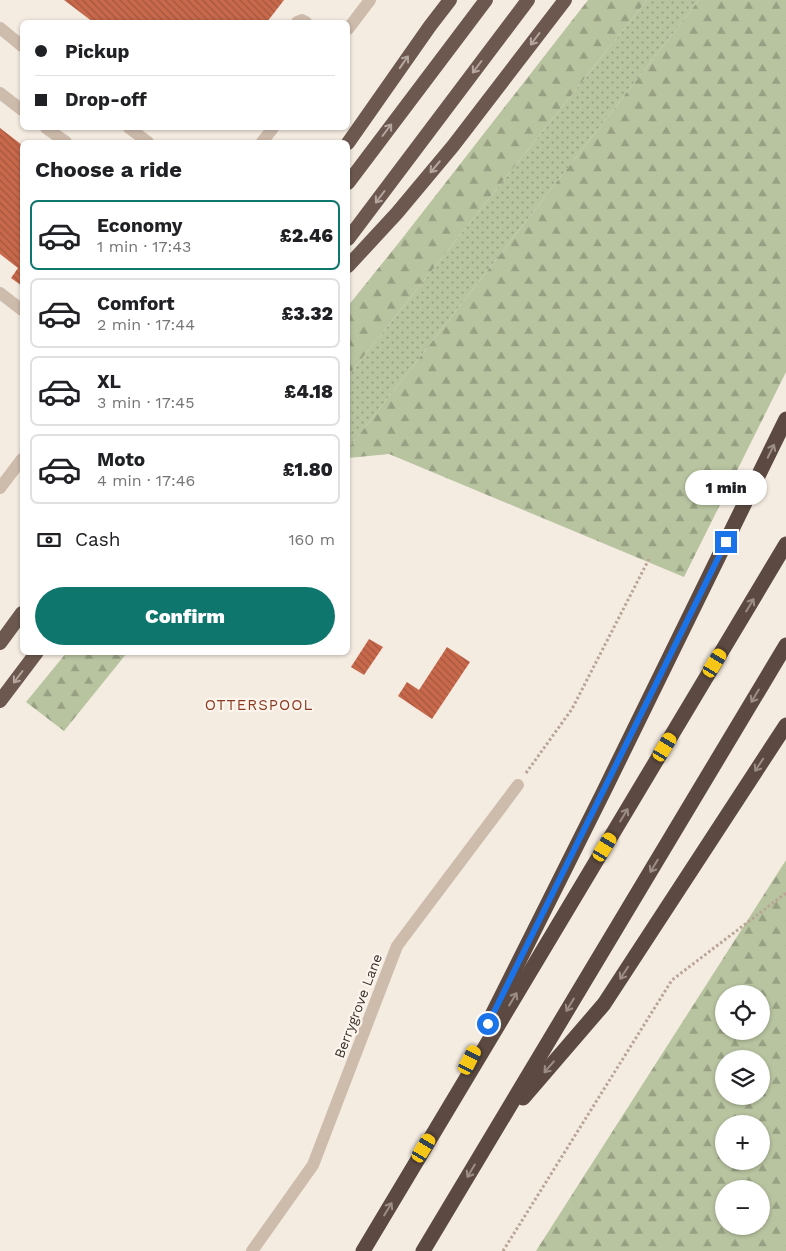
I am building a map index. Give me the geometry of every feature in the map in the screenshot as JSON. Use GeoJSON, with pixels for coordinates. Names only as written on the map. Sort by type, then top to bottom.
{"type":"FeatureCollection","features":[{"type":"Feature","properties":{"kind":"highway"},"geometry":{"type":"LineString","coordinates":[[350,140],[450,0]]}},
{"type":"Feature","properties":{"kind":"highway"},"geometry":{"type":"LineString","coordinates":[[350,180],[486,0]]}},
{"type":"Feature","properties":{"kind":"highway"},"geometry":{"type":"LineString","coordinates":[[350,236],[528,0]]}},
{"type":"Feature","properties":{"kind":"highway"},"geometry":{"type":"LineString","coordinates":[[350,264],[397,213],[452,146],[564,0]]}},
{"type":"Feature","properties":{"kind":"highway"},"geometry":{"type":"LineString","coordinates":[[434,1131],[603,793],[786,418]]}},
{"type":"Feature","properties":{"kind":"highway"},"geometry":{"type":"LineString","coordinates":[[363,1251],[786,544]]}},
{"type":"Feature","properties":{"kind":"highway"},"geometry":{"type":"LineString","coordinates":[[0,643],[20,616]]}},
{"type":"Feature","properties":{"kind":"highway"},"geometry":{"type":"LineString","coordinates":[[423,1251],[786,645]]}},
{"type":"Feature","properties":{"kind":"highway"},"geometry":{"type":"LineString","coordinates":[[0,701],[34,655]]}},
{"type":"Feature","properties":{"kind":"highway"},"geometry":{"type":"LineString","coordinates":[[496,1129],[604,1004],[786,725]]}},
{"type":"Feature","properties":{"kind":"street"},"geometry":{"type":"LineString","coordinates":[[350,26],[370,0]]}},
{"type":"Feature","properties":{"kind":"street"},"geometry":{"type":"LineString","coordinates":[[0,28],[20,44]]}},
{"type":"Feature","properties":{"kind":"street"},"geometry":{"type":"LineString","coordinates":[[0,93],[20,108]]}},
{"type":"Feature","properties":{"kind":"street"},"geometry":{"type":"LineString","coordinates":[[49,130],[63,140]]}},
{"type":"Feature","properties":{"kind":"street"},"geometry":{"type":"LineString","coordinates":[[132,130],[145,140]]}},
{"type":"Feature","properties":{"kind":"street"},"geometry":{"type":"LineString","coordinates":[[264,140],[271,130]]}},
{"type":"Feature","properties":{"kind":"street"},"geometry":{"type":"LineString","coordinates":[[0,293],[20,308]]}},
{"type":"Feature","properties":{"kind":"street"},"geometry":{"type":"LineString","coordinates":[[0,488],[20,462]]}},
{"type":"Feature","properties":{"kind":"street","name":"Berrygrove Lane"},"geometry":{"type":"LineString","coordinates":[[252,1251],[313,1165],[398,946],[518,785]]}},
{"type":"Feature","properties":{"kind":"path"},"geometry":{"type":"LineString","coordinates":[[518,785],[572,709],[650,557]]}},
{"type":"Feature","properties":{"kind":"path"},"geometry":{"type":"LineString","coordinates":[[503,1251],[672,980],[786,893]]}},
{"type":"Feature","properties":{"kind":"green space"},"geometry":{"type":"Polygon","coordinates":[[[588,0],[647,0],[350,373],[350,304],[588,0]]]}},
{"type":"Feature","properties":{"kind":"green space"},"geometry":{"type":"Polygon","coordinates":[[[647,0],[699,0],[350,446],[350,373],[647,0]]]}},
{"type":"Feature","properties":{"kind":"green space"},"geometry":{"type":"Polygon","coordinates":[[[699,0],[786,0],[786,372],[684,577],[389,454],[350,458],[350,446],[699,0]]]}},
{"type":"Feature","properties":{"kind":"green space"},"geometry":{"type":"Polygon","coordinates":[[[65,655],[125,655],[64,731],[26,702],[65,655]]]}},
{"type":"Feature","properties":{"kind":"green space"},"geometry":{"type":"Polygon","coordinates":[[[786,860],[786,1251],[536,1251],[786,860]]]}},
{"type":"Feature","properties":{"kind":"building"},"geometry":{"type":"Polygon","coordinates":[[[64,0],[284,0],[269,20],[90,20],[64,0]]]}},
{"type":"Feature","properties":{"kind":"building"},"geometry":{"type":"Polygon","coordinates":[[[0,128],[20,143],[20,285],[11,278],[18,268],[0,254],[0,128]]]}},
{"type":"Feature","properties":{"kind":"building"},"geometry":{"type":"Polygon","coordinates":[[[369,639],[383,647],[364,675],[351,667],[369,639]]]}},
{"type":"Feature","properties":{"kind":"building"},"geometry":{"type":"Polygon","coordinates":[[[447,647],[470,662],[432,719],[398,696],[407,682],[419,690],[447,647]]]}},
{"type":"Feature","properties":{"kind":"district","name":"OTTERSPOOL"},"geometry":{"type":"Point","coordinates":[259,705]}},
{"type":"Feature","properties":{"kind":"route"},"geometry":{"type":"LineString","coordinates":[[488,1024],[726,542]]}}]}
